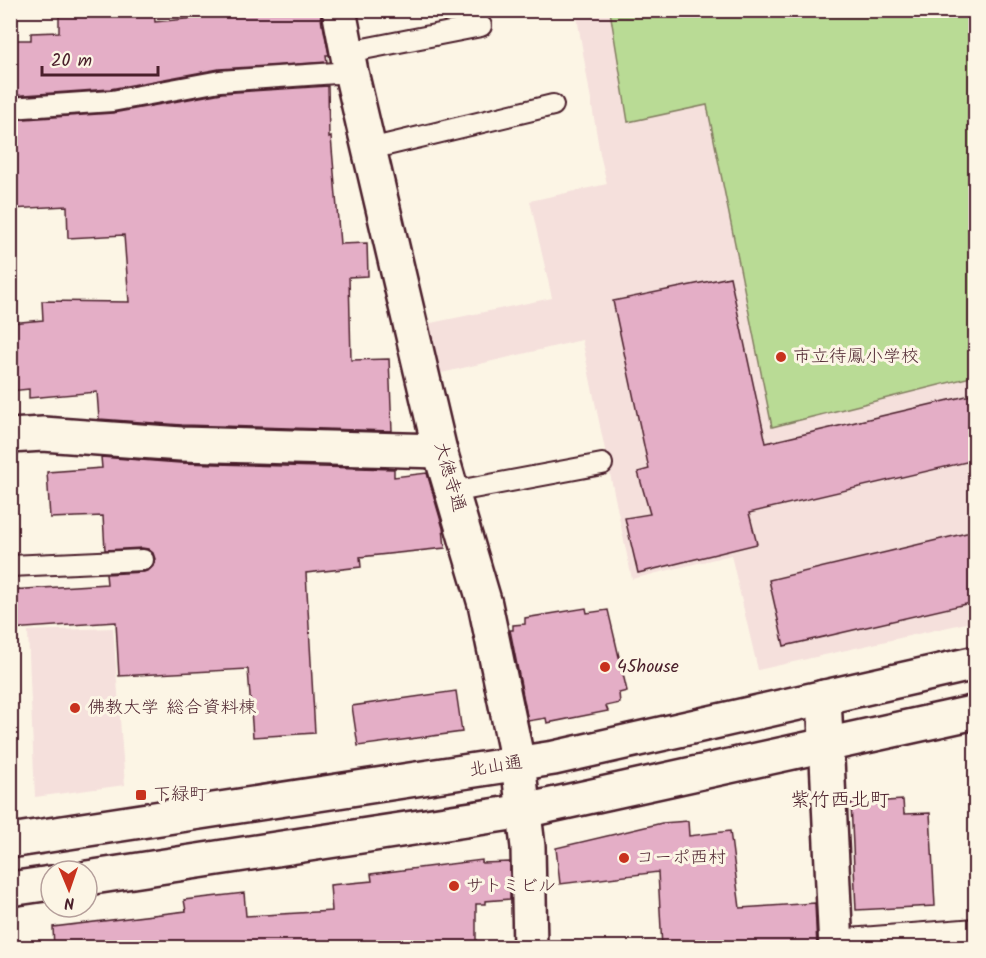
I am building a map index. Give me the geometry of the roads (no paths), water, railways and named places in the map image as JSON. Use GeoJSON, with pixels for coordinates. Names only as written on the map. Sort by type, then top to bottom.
{"type":"FeatureCollection","features":[{"type":"Feature","properties":{"kind":"street","name":"大徳寺通"},"geometry":{"type":"LineString","coordinates":[[339,10],[440,451],[485,604],[518,763],[528,847],[530,948]]}},
{"type":"Feature","properties":{"kind":"street"},"geometry":{"type":"LineString","coordinates":[[10,436],[43,434],[181,444],[440,451]]}},
{"type":"Feature","properties":{"kind":"street","name":"北山通"},"geometry":{"type":"LineString","coordinates":[[10,841],[554,758],[975,663]]}},
{"type":"Feature","properties":{"kind":"street"},"geometry":{"type":"LineString","coordinates":[[824,697],[836,944]]}},
{"type":"Feature","properties":{"kind":"street"},"geometry":{"type":"LineString","coordinates":[[99,876],[524,811],[975,712]]}},
{"type":"Feature","properties":{"kind":"street"},"geometry":{"type":"LineString","coordinates":[[10,889],[39,885]]}},
{"type":"Feature","properties":{"kind":"lane"},"geometry":{"type":"LineString","coordinates":[[10,108],[112,101],[220,81],[350,62],[480,26]]}},
{"type":"Feature","properties":{"kind":"lane"},"geometry":{"type":"LineString","coordinates":[[370,149],[553,105]]}},
{"type":"Feature","properties":{"kind":"lane"},"geometry":{"type":"LineString","coordinates":[[452,492],[602,464]]}},
{"type":"Feature","properties":{"kind":"lane"},"geometry":{"type":"LineString","coordinates":[[10,566],[143,560]]}},
{"type":"Feature","properties":{"kind":"lane"},"geometry":{"type":"LineString","coordinates":[[836,944],[975,929]]}},
{"type":"Feature","properties":{"kind":"place","name":"市立待鳳小学校"},"geometry":{"type":"Point","coordinates":[781,357]}},
{"type":"Feature","properties":{"kind":"place","name":"45house"},"geometry":{"type":"Point","coordinates":[605,667]}},
{"type":"Feature","properties":{"kind":"place","name":"佛教大学 総合資料棟"},"geometry":{"type":"Point","coordinates":[75,708]}},
{"type":"Feature","properties":{"kind":"place","name":"下緑町"},"geometry":{"type":"Point","coordinates":[141,795]}},
{"type":"Feature","properties":{"kind":"place","name":"コーポ西村"},"geometry":{"type":"Point","coordinates":[624,858]}},
{"type":"Feature","properties":{"kind":"place","name":"サトミビル"},"geometry":{"type":"Point","coordinates":[454,886]}},
{"type":"Feature","properties":{"kind":"district","name":"紫竹西北町"},"geometry":{"type":"Point","coordinates":[840,801]}}]}
